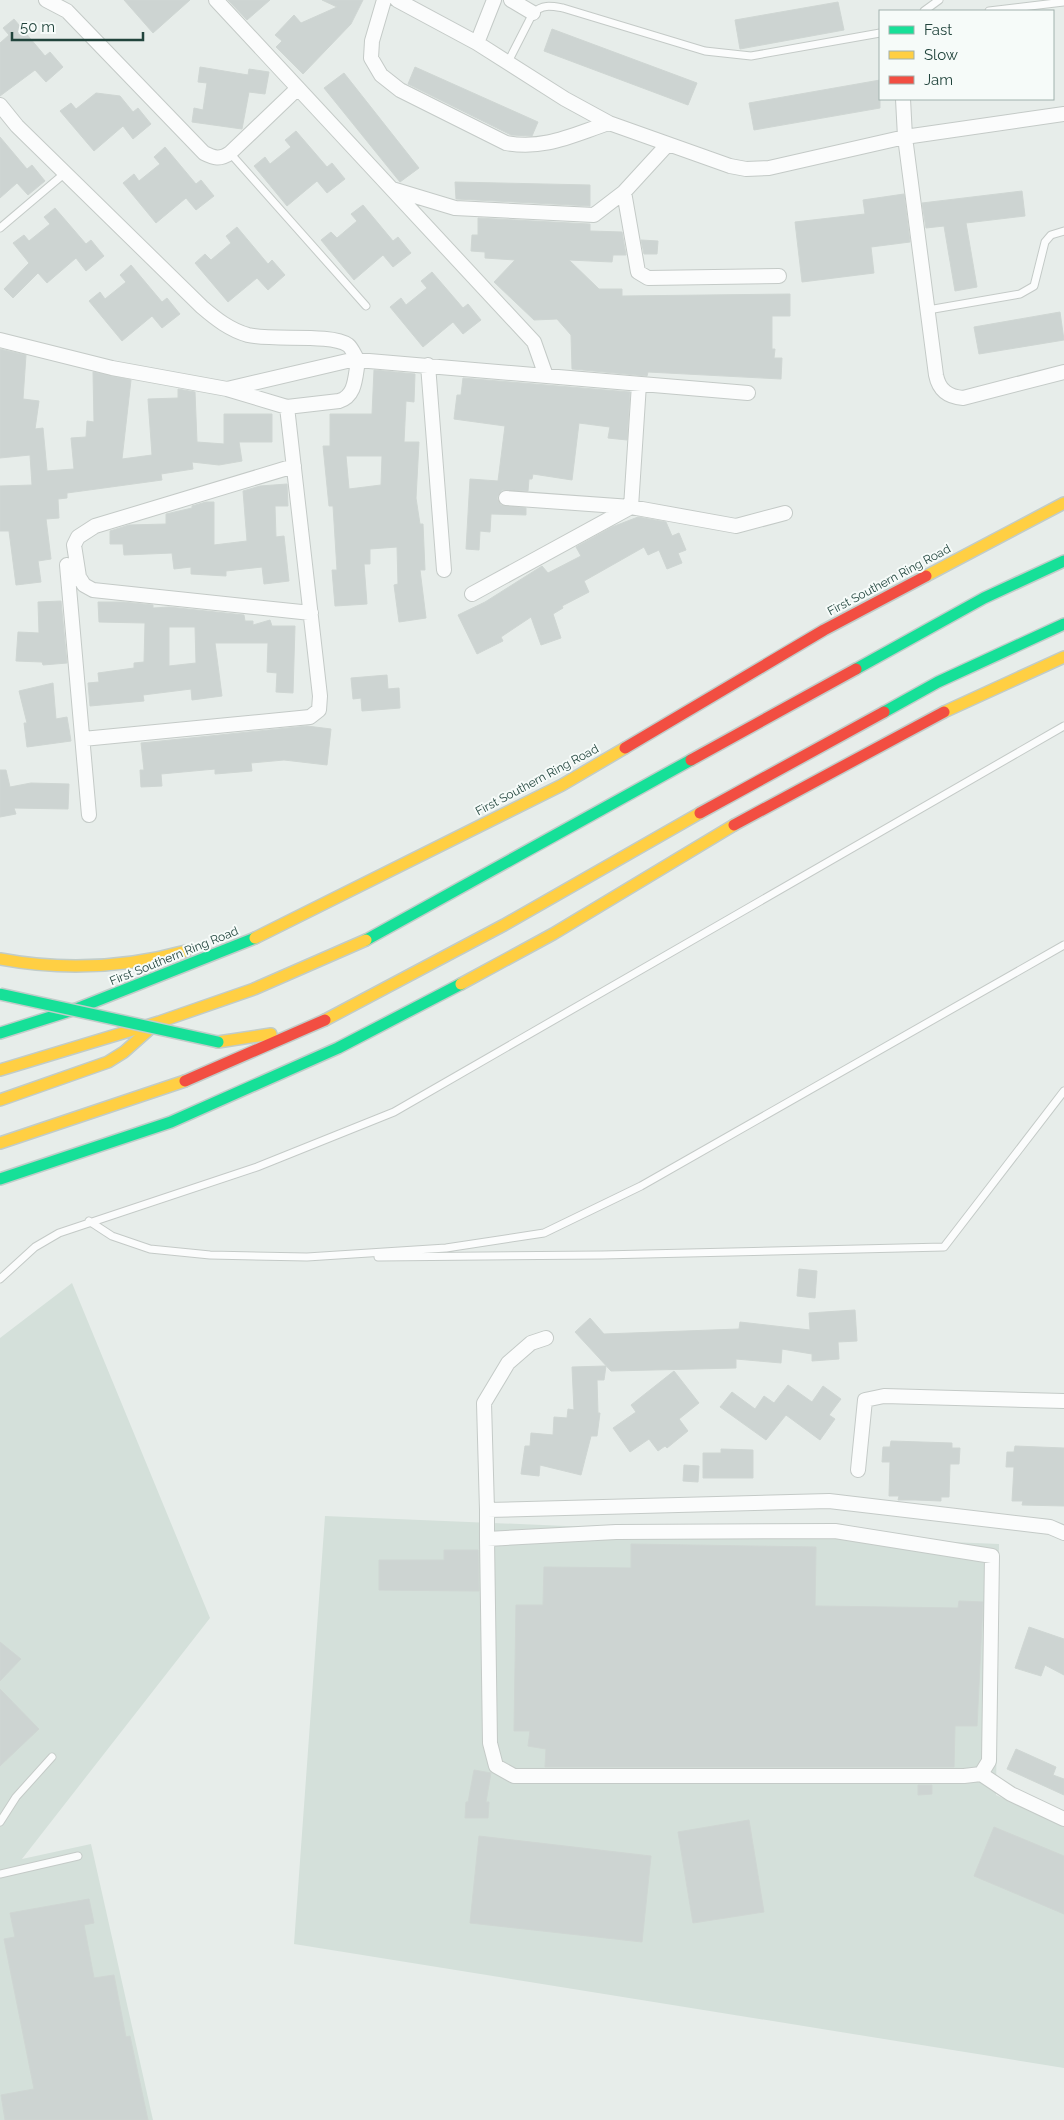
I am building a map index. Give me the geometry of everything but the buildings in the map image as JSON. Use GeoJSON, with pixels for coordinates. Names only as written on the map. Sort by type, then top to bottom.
{"type":"FeatureCollection","features":[{"type":"Feature","properties":{"kind":"highway","name":"First Southern Ring Road"},"geometry":{"type":"LineString","coordinates":[[0,1033],[76,1009],[264,934],[562,785],[824,630],[1064,503]]}},
{"type":"Feature","properties":{"kind":"highway"},"geometry":{"type":"LineString","coordinates":[[0,1070],[159,1022],[254,989],[358,945],[975,602],[1064,561]]}},
{"type":"Feature","properties":{"kind":"highway"},"geometry":{"type":"LineString","coordinates":[[0,1143],[174,1086],[322,1021],[504,925],[658,836],[938,682],[1064,624]]}},
{"type":"Feature","properties":{"kind":"highway"},"geometry":{"type":"LineString","coordinates":[[0,1179],[171,1122],[255,1086],[420,1007],[553,934],[738,822],[810,782],[939,714],[1064,657]]}},
{"type":"Feature","properties":{"kind":"highway"},"geometry":{"type":"LineString","coordinates":[[0,959],[53,967],[86,968],[122,965],[159,959],[242,936],[264,934]]}},
{"type":"Feature","properties":{"kind":"highway"},"geometry":{"type":"LineString","coordinates":[[0,994],[218,1042],[258,1037],[322,1021]]}},
{"type":"Feature","properties":{"kind":"highway"},"geometry":{"type":"LineString","coordinates":[[0,1100],[108,1062],[124,1052],[159,1022]]}},
{"type":"Feature","properties":{"kind":"street"},"geometry":{"type":"LineString","coordinates":[[46,0],[67,11],[204,153],[214,158],[223,158],[230,153],[298,88]]}},
{"type":"Feature","properties":{"kind":"street"},"geometry":{"type":"LineString","coordinates":[[216,0],[534,342],[546,376]]}},
{"type":"Feature","properties":{"kind":"street"},"geometry":{"type":"LineString","coordinates":[[384,0],[372,41],[371,58],[380,75],[400,90],[506,144],[541,146],[608,123]]}},
{"type":"Feature","properties":{"kind":"street"},"geometry":{"type":"LineString","coordinates":[[396,0],[477,43],[565,99],[608,123],[730,166],[746,169],[768,168],[906,137],[1064,114]]}},
{"type":"Feature","properties":{"kind":"street"},"geometry":{"type":"LineString","coordinates":[[477,43],[494,0]]}},
{"type":"Feature","properties":{"kind":"street"},"geometry":{"type":"LineString","coordinates":[[511,0],[533,13]]}},
{"type":"Feature","properties":{"kind":"street"},"geometry":{"type":"LineString","coordinates":[[903,100],[906,137],[938,382],[948,395],[963,398],[1064,372]]}},
{"type":"Feature","properties":{"kind":"street"},"geometry":{"type":"LineString","coordinates":[[0,105],[65,172],[202,307],[221,323],[248,335],[341,342],[349,346],[358,361],[352,394],[347,398],[303,406],[287,406],[227,389],[112,368],[0,340]]}},
{"type":"Feature","properties":{"kind":"street"},"geometry":{"type":"LineString","coordinates":[[392,189],[456,208],[594,215],[624,192],[668,144]]}},
{"type":"Feature","properties":{"kind":"street"},"geometry":{"type":"LineString","coordinates":[[624,192],[638,272],[648,278],[779,276]]}},
{"type":"Feature","properties":{"kind":"street"},"geometry":{"type":"LineString","coordinates":[[227,389],[347,361],[358,361],[428,365],[748,393]]}},
{"type":"Feature","properties":{"kind":"street"},"geometry":{"type":"LineString","coordinates":[[428,365],[444,570]]}},
{"type":"Feature","properties":{"kind":"street"},"geometry":{"type":"LineString","coordinates":[[631,506],[639,384]]}},
{"type":"Feature","properties":{"kind":"street"},"geometry":{"type":"LineString","coordinates":[[82,739],[310,717],[319,710],[320,696],[287,406]]}},
{"type":"Feature","properties":{"kind":"street"},"geometry":{"type":"LineString","coordinates":[[294,466],[95,526],[78,537],[74,546],[79,576],[84,585],[93,590],[311,613]]}},
{"type":"Feature","properties":{"kind":"street"},"geometry":{"type":"LineString","coordinates":[[506,498],[631,506],[667,515],[736,526],[785,513]]}},
{"type":"Feature","properties":{"kind":"street"},"geometry":{"type":"LineString","coordinates":[[472,594],[631,506]]}},
{"type":"Feature","properties":{"kind":"street"},"geometry":{"type":"LineString","coordinates":[[67,565],[89,815]]}},
{"type":"Feature","properties":{"kind":"street"},"geometry":{"type":"LineString","coordinates":[[546,1338],[531,1344],[508,1363],[484,1403],[490,1743],[496,1766],[514,1776],[964,1776],[980,1774],[1011,1794],[1064,1819]]}},
{"type":"Feature","properties":{"kind":"street"},"geometry":{"type":"LineString","coordinates":[[858,1470],[865,1400],[884,1396],[1064,1401]]}},
{"type":"Feature","properties":{"kind":"street"},"geometry":{"type":"LineString","coordinates":[[486,1510],[829,1501],[1050,1527],[1064,1533]]}},
{"type":"Feature","properties":{"kind":"street"},"geometry":{"type":"LineString","coordinates":[[487,1539],[616,1532],[835,1531],[992,1556],[988,1761],[980,1774]]}},
{"type":"Feature","properties":{"kind":"lane"},"geometry":{"type":"LineString","coordinates":[[925,10],[939,0]]}},
{"type":"Feature","properties":{"kind":"lane"},"geometry":{"type":"LineString","coordinates":[[997,10],[1064,2]]}},
{"type":"Feature","properties":{"kind":"lane"},"geometry":{"type":"LineString","coordinates":[[508,62],[533,13],[540,7],[563,8],[705,51],[725,55],[751,56],[879,33]]}},
{"type":"Feature","properties":{"kind":"lane"},"geometry":{"type":"LineString","coordinates":[[230,153],[366,306]]}},
{"type":"Feature","properties":{"kind":"lane"},"geometry":{"type":"LineString","coordinates":[[0,228],[65,172]]}},
{"type":"Feature","properties":{"kind":"lane"},"geometry":{"type":"LineString","coordinates":[[928,310],[1020,294],[1034,286],[1045,242],[1051,234],[1064,231]]}},
{"type":"Feature","properties":{"kind":"lane"},"geometry":{"type":"LineString","coordinates":[[0,1278],[35,1247],[59,1233],[89,1221],[257,1167],[394,1112],[1064,726]]}},
{"type":"Feature","properties":{"kind":"lane"},"geometry":{"type":"LineString","coordinates":[[307,1257],[446,1248],[544,1233],[641,1186],[1064,945]]}},
{"type":"Feature","properties":{"kind":"lane"},"geometry":{"type":"LineString","coordinates":[[89,1221],[112,1236],[150,1249],[210,1255],[307,1257],[602,1255],[944,1247],[1064,1091]]}},
{"type":"Feature","properties":{"kind":"lane"},"geometry":{"type":"LineString","coordinates":[[0,1822],[16,1797],[52,1757]]}},
{"type":"Feature","properties":{"kind":"lane"},"geometry":{"type":"LineString","coordinates":[[0,1874],[78,1856]]}},
{"type":"Feature","properties":{"kind":"shaded area"},"geometry":{"type":"Polygon","coordinates":[[[72,1283],[210,1618],[22,1859],[91,1844],[153,2120],[0,2120],[0,1338],[72,1283]]]}},
{"type":"Feature","properties":{"kind":"shaded area"},"geometry":{"type":"Polygon","coordinates":[[[325,1516],[999,1544],[996,1795],[1064,1827],[1064,2068],[294,1944],[325,1516]]]}},
{"type":"Feature","properties":{"kind":"traffic: fast"},"geometry":{"type":"LineString","coordinates":[[856,669],[984,598],[1064,561]]}},
{"type":"Feature","properties":{"kind":"traffic: fast"},"geometry":{"type":"LineString","coordinates":[[884,712],[938,682],[1064,624]]}},
{"type":"Feature","properties":{"kind":"traffic: fast"},"geometry":{"type":"LineString","coordinates":[[366,940],[691,760]]}},
{"type":"Feature","properties":{"kind":"traffic: fast"},"geometry":{"type":"LineString","coordinates":[[0,1033],[76,1009],[255,938]]}},
{"type":"Feature","properties":{"kind":"traffic: fast"},"geometry":{"type":"LineString","coordinates":[[0,1179],[171,1122],[338,1048],[461,984]]}},
{"type":"Feature","properties":{"kind":"traffic: fast"},"geometry":{"type":"LineString","coordinates":[[0,994],[218,1042]]}},
{"type":"Feature","properties":{"kind":"traffic: slow"},"geometry":{"type":"LineString","coordinates":[[926,576],[1064,503]]}},
{"type":"Feature","properties":{"kind":"traffic: slow"},"geometry":{"type":"LineString","coordinates":[[944,712],[1064,657]]}},
{"type":"Feature","properties":{"kind":"traffic: slow"},"geometry":{"type":"LineString","coordinates":[[255,938],[562,785],[625,748]]}},
{"type":"Feature","properties":{"kind":"traffic: slow"},"geometry":{"type":"LineString","coordinates":[[325,1020],[504,925],[700,813]]}},
{"type":"Feature","properties":{"kind":"traffic: slow"},"geometry":{"type":"LineString","coordinates":[[461,984],[553,934],[734,825]]}},
{"type":"Feature","properties":{"kind":"traffic: slow"},"geometry":{"type":"LineString","coordinates":[[0,1070],[159,1022],[254,989],[366,940]]}},
{"type":"Feature","properties":{"kind":"traffic: slow"},"geometry":{"type":"LineString","coordinates":[[0,959],[47,965],[94,966],[140,961],[186,951]]}},
{"type":"Feature","properties":{"kind":"traffic: slow"},"geometry":{"type":"LineString","coordinates":[[0,1100],[108,1062],[124,1052],[151,1028]]}},
{"type":"Feature","properties":{"kind":"traffic: slow"},"geometry":{"type":"LineString","coordinates":[[218,1042],[271,1034]]}},
{"type":"Feature","properties":{"kind":"traffic: slow"},"geometry":{"type":"LineString","coordinates":[[0,1143],[185,1081]]}},
{"type":"Feature","properties":{"kind":"traffic: jam"},"geometry":{"type":"LineString","coordinates":[[625,748],[824,630],[926,576]]}},
{"type":"Feature","properties":{"kind":"traffic: jam"},"geometry":{"type":"LineString","coordinates":[[691,760],[856,669]]}},
{"type":"Feature","properties":{"kind":"traffic: jam"},"geometry":{"type":"LineString","coordinates":[[700,813],[884,712]]}},
{"type":"Feature","properties":{"kind":"traffic: jam"},"geometry":{"type":"LineString","coordinates":[[734,825],[944,712]]}},
{"type":"Feature","properties":{"kind":"traffic: jam"},"geometry":{"type":"LineString","coordinates":[[185,1081],[325,1020]]}}]}
